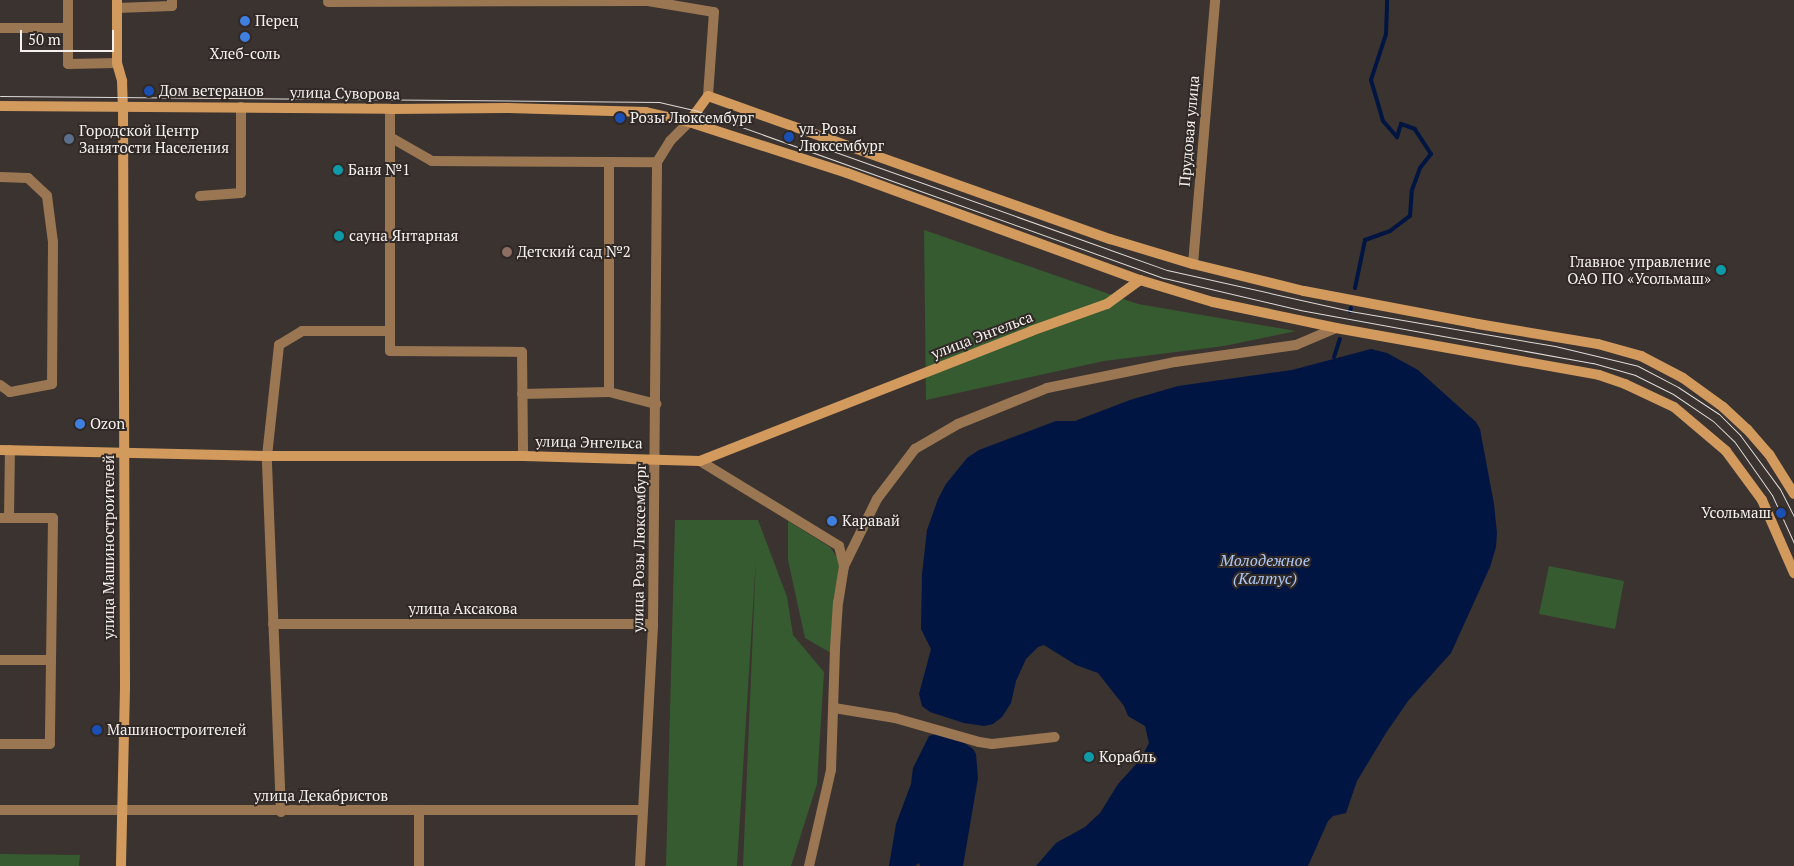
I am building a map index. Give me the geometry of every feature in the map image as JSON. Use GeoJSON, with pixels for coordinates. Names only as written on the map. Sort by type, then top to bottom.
{"type":"FeatureCollection","features":[{"type":"Feature","properties":{"kind":"main road","name":"улица Машиностроителей"},"geometry":{"type":"LineString","coordinates":[[117,4],[117,62],[122,81],[123,108],[124,811],[121,866]]}},
{"type":"Feature","properties":{"kind":"main road"},"geometry":{"type":"LineString","coordinates":[[689,122],[708,96],[1110,239],[1193,264],[1304,291],[1478,324],[1598,344],[1641,356],[1684,378],[1724,407],[1747,428],[1769,454],[1794,494]]}},
{"type":"Feature","properties":{"kind":"main road","name":"улица Суворова"},"geometry":{"type":"LineString","coordinates":[[0,106],[123,108],[506,108],[646,112],[689,122],[847,173],[1140,280],[1213,302],[1336,328],[1599,375],[1625,384],[1674,407],[1726,451],[1762,500],[1794,573]]}},
{"type":"Feature","properties":{"kind":"main road","name":"улица Энгельса"},"geometry":{"type":"LineString","coordinates":[[5,450],[267,456],[655,458],[700,461],[1031,331],[1107,304],[1140,280]]}},
{"type":"Feature","properties":{"kind":"street"},"geometry":{"type":"LineString","coordinates":[[68,0],[68,64],[117,62]]}},
{"type":"Feature","properties":{"kind":"street"},"geometry":{"type":"LineString","coordinates":[[117,4],[172,6],[172,0]]}},
{"type":"Feature","properties":{"kind":"street","name":"Прудовая улица"},"geometry":{"type":"LineString","coordinates":[[1193,264],[1216,0]]}},
{"type":"Feature","properties":{"kind":"street"},"geometry":{"type":"LineString","coordinates":[[328,2],[648,1],[714,12],[708,96]]}},
{"type":"Feature","properties":{"kind":"street"},"geometry":{"type":"LineString","coordinates":[[0,28],[68,28]]}},
{"type":"Feature","properties":{"kind":"street"},"geometry":{"type":"LineString","coordinates":[[200,196],[241,193],[241,107]]}},
{"type":"Feature","properties":{"kind":"street"},"geometry":{"type":"LineString","coordinates":[[390,109],[390,351],[522,352],[523,456]]}},
{"type":"Feature","properties":{"kind":"street"},"geometry":{"type":"LineString","coordinates":[[390,137],[432,161],[657,162],[670,140],[689,122]]}},
{"type":"Feature","properties":{"kind":"street"},"geometry":{"type":"LineString","coordinates":[[609,162],[609,392]]}},
{"type":"Feature","properties":{"kind":"street","name":"улица Розы Люксембург"},"geometry":{"type":"LineString","coordinates":[[640,866],[653,624],[657,162]]}},
{"type":"Feature","properties":{"kind":"street"},"geometry":{"type":"LineString","coordinates":[[0,177],[28,178],[47,196],[53,252],[52,384],[10,392],[0,385]]}},
{"type":"Feature","properties":{"kind":"street"},"geometry":{"type":"LineString","coordinates":[[809,866],[831,770],[838,602],[844,566],[877,500],[915,449],[958,424],[1047,388],[1175,362],[1296,346],[1336,328]]}},
{"type":"Feature","properties":{"kind":"street"},"geometry":{"type":"LineString","coordinates":[[281,812],[267,456],[279,345],[302,331],[390,331]]}},
{"type":"Feature","properties":{"kind":"street"},"geometry":{"type":"LineString","coordinates":[[522,394],[609,392],[656,404]]}},
{"type":"Feature","properties":{"kind":"street"},"geometry":{"type":"LineString","coordinates":[[0,744],[50,744],[53,518],[4,518],[5,450]]}},
{"type":"Feature","properties":{"kind":"street"},"geometry":{"type":"LineString","coordinates":[[700,461],[775,503],[839,546],[844,566]]}},
{"type":"Feature","properties":{"kind":"street","name":"улица Аксакова"},"geometry":{"type":"LineString","coordinates":[[273,624],[653,624]]}},
{"type":"Feature","properties":{"kind":"street"},"geometry":{"type":"LineString","coordinates":[[0,660],[51,660]]}},
{"type":"Feature","properties":{"kind":"street"},"geometry":{"type":"LineString","coordinates":[[834,708],[895,718],[992,744],[1056,737]]}},
{"type":"Feature","properties":{"kind":"street","name":"улица Декабристов"},"geometry":{"type":"LineString","coordinates":[[0,810],[281,812],[642,810]]}},
{"type":"Feature","properties":{"kind":"street"},"geometry":{"type":"LineString","coordinates":[[418,866],[419,810]]}},
{"type":"Feature","properties":{"kind":"green space"},"geometry":{"type":"Polygon","coordinates":[[[924,230],[1138,304],[1296,331],[1224,346],[1104,361],[926,400],[924,230]]]}},
{"type":"Feature","properties":{"kind":"green space"},"geometry":{"type":"Polygon","coordinates":[[[675,520],[758,520],[787,597],[793,635],[824,672],[817,784],[791,866],[743,866],[756,558],[737,866],[666,866],[675,520]]]}},
{"type":"Feature","properties":{"kind":"green space"},"geometry":{"type":"Polygon","coordinates":[[[788,521],[830,547],[844,568],[831,653],[805,638],[788,560],[788,521]]]}},
{"type":"Feature","properties":{"kind":"green space"},"geometry":{"type":"Polygon","coordinates":[[[1549,566],[1624,581],[1615,629],[1539,614],[1549,566]]]}},
{"type":"Feature","properties":{"kind":"green space"},"geometry":{"type":"Polygon","coordinates":[[[0,854],[80,855],[79,866],[0,866],[0,854]]]}},
{"type":"Feature","properties":{"kind":"water","name":"Молодежное (Калтус)"},"geometry":{"type":"Polygon","coordinates":[[[1371,349],[1387,353],[1418,370],[1476,422],[1480,429],[1494,504],[1497,533],[1496,547],[1490,567],[1451,653],[1408,701],[1386,733],[1357,781],[1346,813],[1333,816],[1328,821],[1308,866],[1036,866],[1056,843],[1085,827],[1100,813],[1118,784],[1140,760],[1149,743],[1145,726],[1128,716],[1124,706],[1098,673],[1076,665],[1044,645],[1038,647],[1026,659],[1016,681],[1011,703],[1002,717],[993,724],[984,726],[964,723],[930,712],[922,706],[919,694],[931,649],[921,629],[922,574],[927,530],[938,499],[946,484],[967,458],[979,450],[1056,421],[1075,421],[1130,400],[1178,386],[1292,370],[1371,349]]]}},
{"type":"Feature","properties":{"kind":"water"},"geometry":{"type":"Polygon","coordinates":[[[935,734],[959,739],[973,749],[976,754],[978,778],[963,866],[920,866],[919,863],[915,866],[889,866],[896,824],[911,784],[913,768],[929,736],[935,734]]]}},
{"type":"Feature","properties":{"kind":"waterway"},"geometry":{"type":"LineString","coordinates":[[1355,288],[1365,240],[1390,231],[1410,216],[1412,190],[1420,168],[1431,154],[1415,129],[1401,124],[1397,137],[1383,121],[1371,80],[1386,34],[1387,0]]}},
{"type":"Feature","properties":{"kind":"waterway"},"geometry":{"type":"LineString","coordinates":[[1334,357],[1340,339]]}},
{"type":"Feature","properties":{"kind":"tram line"},"geometry":{"type":"LineString","coordinates":[[0,96],[659,102],[697,111],[1164,278],[1300,310],[1593,363],[1635,375],[1673,394],[1713,421],[1734,441],[1772,495],[1794,543]]}},
{"type":"Feature","properties":{"kind":"tram line"},"geometry":{"type":"LineString","coordinates":[[827,149],[1167,270],[1350,311],[1555,346],[1638,366],[1678,387],[1719,414],[1740,435],[1780,489],[1794,517]]}},
{"type":"Feature","properties":{"kind":"place","name":"Перец"},"geometry":{"type":"Point","coordinates":[245,21]}},
{"type":"Feature","properties":{"kind":"place","name":"Хлеб-соль"},"geometry":{"type":"Point","coordinates":[245,37]}},
{"type":"Feature","properties":{"kind":"place","name":"Дом ветеранов"},"geometry":{"type":"Point","coordinates":[149,91]}},
{"type":"Feature","properties":{"kind":"place","name":"Розы Люксембург"},"geometry":{"type":"Point","coordinates":[620,118]}},
{"type":"Feature","properties":{"kind":"place","name":"ул. Розы Люксембург"},"geometry":{"type":"Point","coordinates":[789,137]}},
{"type":"Feature","properties":{"kind":"place","name":"Городской Центр Занятости Населения"},"geometry":{"type":"Point","coordinates":[69,139]}},
{"type":"Feature","properties":{"kind":"place","name":"Баня №1"},"geometry":{"type":"Point","coordinates":[338,170]}},
{"type":"Feature","properties":{"kind":"place","name":"сауна Янтарная"},"geometry":{"type":"Point","coordinates":[339,236]}},
{"type":"Feature","properties":{"kind":"place","name":"Детский сад №2"},"geometry":{"type":"Point","coordinates":[507,252]}},
{"type":"Feature","properties":{"kind":"place","name":"Главное управление ОАО ПО «Усольмаш»"},"geometry":{"type":"Point","coordinates":[1721,270]}},
{"type":"Feature","properties":{"kind":"place","name":"Ozon"},"geometry":{"type":"Point","coordinates":[80,424]}},
{"type":"Feature","properties":{"kind":"place","name":"Усольмаш"},"geometry":{"type":"Point","coordinates":[1781,513]}},
{"type":"Feature","properties":{"kind":"place","name":"Каравай"},"geometry":{"type":"Point","coordinates":[832,521]}},
{"type":"Feature","properties":{"kind":"place","name":"Машиностроителей"},"geometry":{"type":"Point","coordinates":[97,730]}},
{"type":"Feature","properties":{"kind":"place","name":"Корабль"},"geometry":{"type":"Point","coordinates":[1089,757]}}]}
